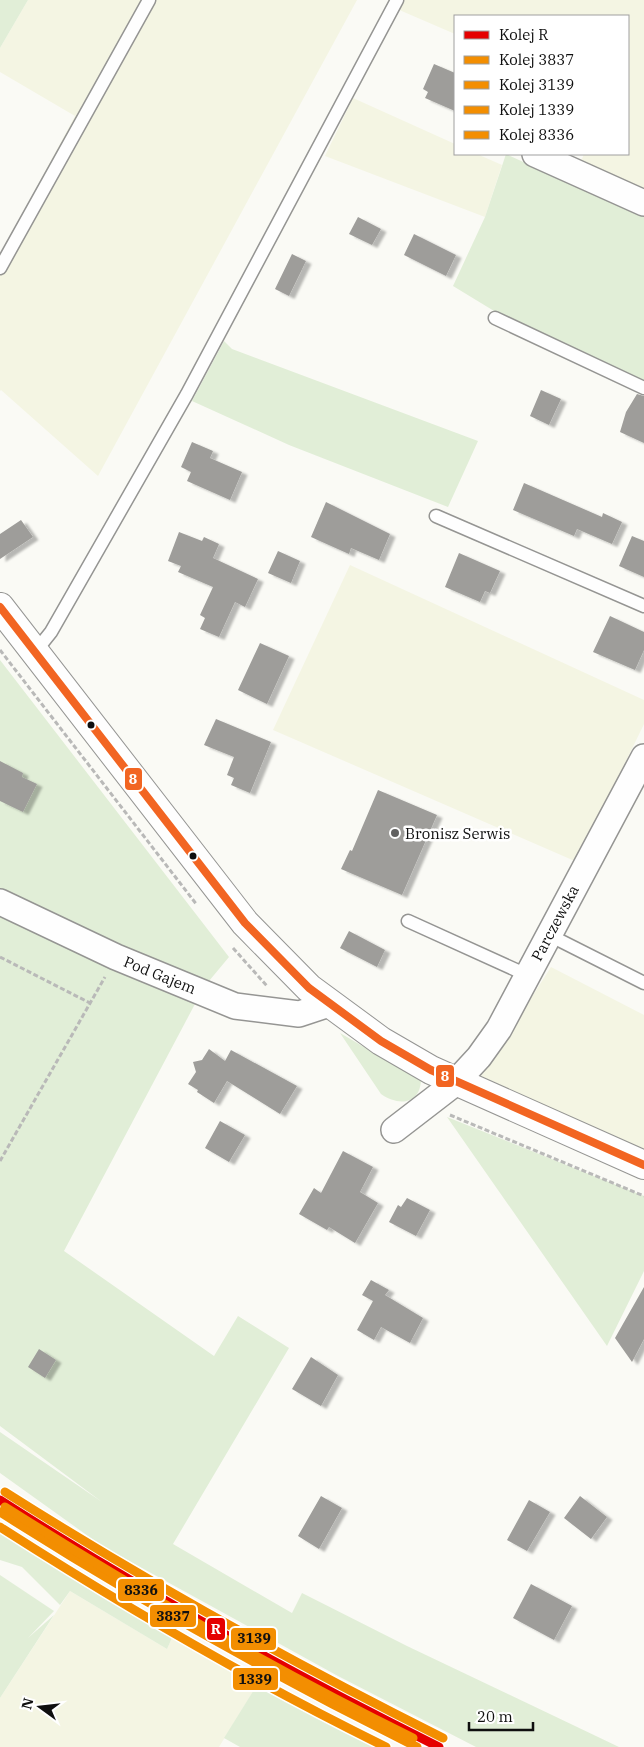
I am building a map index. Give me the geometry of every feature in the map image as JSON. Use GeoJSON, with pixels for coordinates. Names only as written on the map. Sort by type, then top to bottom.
{"type":"FeatureCollection","features":[{"type":"Feature","properties":{"kind":"street"},"geometry":{"type":"LineString","coordinates":[[537,155],[644,203]]}},
{"type":"Feature","properties":{"kind":"street"},"geometry":{"type":"LineString","coordinates":[[0,607],[245,923],[272,953],[329,1004],[382,1041],[455,1082],[644,1165]]}},
{"type":"Feature","properties":{"kind":"street","name":"Parczewska"},"geometry":{"type":"LineString","coordinates":[[394,1130],[455,1082],[478,1057],[499,1029],[644,757]]}},
{"type":"Feature","properties":{"kind":"street","name":"Pod Gajem"},"geometry":{"type":"LineString","coordinates":[[0,902],[116,957],[235,1006],[299,1014],[329,1004]]}},
{"type":"Feature","properties":{"kind":"lane"},"geometry":{"type":"LineString","coordinates":[[0,268],[149,0]]}},
{"type":"Feature","properties":{"kind":"lane"},"geometry":{"type":"LineString","coordinates":[[35,652],[51,632],[187,394],[397,0]]}},
{"type":"Feature","properties":{"kind":"lane"},"geometry":{"type":"LineString","coordinates":[[495,318],[644,388]]}},
{"type":"Feature","properties":{"kind":"lane"},"geometry":{"type":"LineString","coordinates":[[436,516],[644,606]]}},
{"type":"Feature","properties":{"kind":"lane"},"geometry":{"type":"LineString","coordinates":[[408,921],[527,975]]}},
{"type":"Feature","properties":{"kind":"lane"},"geometry":{"type":"LineString","coordinates":[[549,935],[644,983]]}},
{"type":"Feature","properties":{"kind":"path"},"geometry":{"type":"LineString","coordinates":[[0,957],[90,1003]]}},
{"type":"Feature","properties":{"kind":"path"},"geometry":{"type":"LineString","coordinates":[[0,1161],[116,957]]}},
{"type":"Feature","properties":{"kind":"path"},"geometry":{"type":"LineString","coordinates":[[427,1105],[644,1196]]}},
{"type":"Feature","properties":{"kind":"green space"},"geometry":{"type":"Polygon","coordinates":[[[0,0],[28,0],[0,48],[0,0]]]}},
{"type":"Feature","properties":{"kind":"green space"},"geometry":{"type":"Polygon","coordinates":[[[28,0],[357,0],[98,476],[0,391],[0,255],[75,116],[0,72],[0,48],[28,0]]]}},
{"type":"Feature","properties":{"kind":"green space"},"geometry":{"type":"Polygon","coordinates":[[[402,0],[644,0],[644,194],[579,166],[584,155],[629,155],[629,15],[454,15],[454,34],[397,9],[402,0]]]}},
{"type":"Feature","properties":{"kind":"green space"},"geometry":{"type":"Polygon","coordinates":[[[353,98],[454,144],[454,155],[479,155],[502,165],[485,217],[325,156],[353,98]]]}},
{"type":"Feature","properties":{"kind":"green space"},"geometry":{"type":"Polygon","coordinates":[[[506,155],[508,155],[644,217],[644,381],[499,314],[453,286],[485,217],[506,155]]]}},
{"type":"Feature","properties":{"kind":"green space"},"geometry":{"type":"Polygon","coordinates":[[[224,341],[232,349],[478,441],[448,507],[289,445],[192,401],[224,341]]]}},
{"type":"Feature","properties":{"kind":"green space"},"geometry":{"type":"Polygon","coordinates":[[[350,565],[644,700],[644,724],[577,862],[273,730],[350,565]]]}},
{"type":"Feature","properties":{"kind":"green space"},"geometry":{"type":"Polygon","coordinates":[[[0,660],[229,957],[204,987],[64,1251],[214,1356],[238,1316],[289,1348],[173,1544],[292,1613],[302,1593],[407,1646],[619,1747],[476,1747],[338,1676],[102,1546],[0,1473],[0,1432],[102,1502],[0,1426],[0,660]]]}},
{"type":"Feature","properties":{"kind":"green space"},"geometry":{"type":"Polygon","coordinates":[[[551,967],[644,1015],[644,1151],[481,1076],[551,967]]]}},
{"type":"Feature","properties":{"kind":"green space"},"geometry":{"type":"Polygon","coordinates":[[[340,1033],[421,1080],[417,1094],[412,1099],[401,1101],[381,1094],[340,1033]]]}},
{"type":"Feature","properties":{"kind":"green space"},"geometry":{"type":"Polygon","coordinates":[[[447,1117],[644,1196],[644,1271],[607,1346],[447,1117]]]}},
{"type":"Feature","properties":{"kind":"green space"},"geometry":{"type":"Polygon","coordinates":[[[0,1531],[87,1588],[172,1638],[167,1649],[70,1591],[60,1605],[22,1567],[0,1560],[0,1531]]]}},
{"type":"Feature","properties":{"kind":"green space"},"geometry":{"type":"Polygon","coordinates":[[[0,1575],[54,1611],[28,1638],[54,1615],[0,1698],[0,1575]]]}},
{"type":"Feature","properties":{"kind":"green space"},"geometry":{"type":"Polygon","coordinates":[[[70,1591],[167,1649],[172,1638],[257,1685],[219,1747],[0,1747],[0,1698],[70,1591]]]}},
{"type":"Feature","properties":{"kind":"green space"},"geometry":{"type":"Polygon","coordinates":[[[257,1685],[377,1747],[240,1747],[224,1738],[257,1685]]]}},
{"type":"Feature","properties":{"kind":"building"},"geometry":{"type":"Polygon","coordinates":[[[434,64],[454,73],[454,111],[425,98],[428,92],[423,89],[434,64]]]}},
{"type":"Feature","properties":{"kind":"building"},"geometry":{"type":"Polygon","coordinates":[[[358,217],[381,229],[372,245],[349,234],[358,217]]]}},
{"type":"Feature","properties":{"kind":"building"},"geometry":{"type":"Polygon","coordinates":[[[414,234],[456,255],[446,276],[404,255],[414,234]]]}},
{"type":"Feature","properties":{"kind":"building"},"geometry":{"type":"Polygon","coordinates":[[[292,254],[306,261],[289,296],[275,289],[292,254]]]}},
{"type":"Feature","properties":{"kind":"building"},"geometry":{"type":"Polygon","coordinates":[[[541,390],[561,399],[549,425],[530,416],[541,390]]]}},
{"type":"Feature","properties":{"kind":"building"},"geometry":{"type":"Polygon","coordinates":[[[637,394],[644,396],[644,443],[620,432],[626,412],[637,394]]]}},
{"type":"Feature","properties":{"kind":"building"},"geometry":{"type":"Polygon","coordinates":[[[192,442],[213,451],[210,458],[242,472],[230,500],[187,481],[191,472],[181,467],[192,442]]]}},
{"type":"Feature","properties":{"kind":"building"},"geometry":{"type":"Polygon","coordinates":[[[524,483],[602,517],[603,513],[622,522],[612,544],[577,529],[574,536],[513,510],[524,483]]]}},
{"type":"Feature","properties":{"kind":"building"},"geometry":{"type":"Polygon","coordinates":[[[326,502],[390,534],[379,560],[351,548],[349,554],[311,537],[326,502]]]}},
{"type":"Feature","properties":{"kind":"building"},"geometry":{"type":"Polygon","coordinates":[[[21,520],[33,537],[0,559],[0,534],[21,520]]]}},
{"type":"Feature","properties":{"kind":"building"},"geometry":{"type":"Polygon","coordinates":[[[179,532],[202,541],[204,537],[219,544],[213,558],[258,579],[245,607],[235,602],[219,637],[200,629],[205,618],[200,615],[213,587],[178,572],[181,566],[168,561],[179,532]]]}},
{"type":"Feature","properties":{"kind":"building"},"geometry":{"type":"Polygon","coordinates":[[[632,536],[644,541],[644,577],[619,566],[632,536]]]}},
{"type":"Feature","properties":{"kind":"building"},"geometry":{"type":"Polygon","coordinates":[[[278,551],[300,561],[291,583],[268,573],[278,551]]]}},
{"type":"Feature","properties":{"kind":"building"},"geometry":{"type":"Polygon","coordinates":[[[459,553],[500,571],[490,593],[485,591],[480,602],[445,587],[459,553]]]}},
{"type":"Feature","properties":{"kind":"building"},"geometry":{"type":"Polygon","coordinates":[[[610,616],[644,632],[644,650],[635,670],[593,652],[610,616]]]}},
{"type":"Feature","properties":{"kind":"building"},"geometry":{"type":"Polygon","coordinates":[[[260,643],[289,656],[267,704],[238,690],[260,643]]]}},
{"type":"Feature","properties":{"kind":"building"},"geometry":{"type":"Polygon","coordinates":[[[216,719],[271,742],[250,793],[231,785],[234,778],[227,775],[234,757],[204,745],[216,719]]]}},
{"type":"Feature","properties":{"kind":"building"},"geometry":{"type":"Polygon","coordinates":[[[0,761],[23,773],[22,777],[37,784],[23,812],[0,801],[0,761]]]}},
{"type":"Feature","properties":{"kind":"building","name":"Bronisz Serwis"},"geometry":{"type":"Polygon","coordinates":[[[378,790],[437,815],[402,895],[341,869],[350,850],[352,851],[378,790]]]}},
{"type":"Feature","properties":{"kind":"building"},"geometry":{"type":"Polygon","coordinates":[[[349,931],[385,950],[377,967],[340,948],[349,931]]]}},
{"type":"Feature","properties":{"kind":"building"},"geometry":{"type":"Polygon","coordinates":[[[209,1049],[225,1061],[231,1050],[297,1086],[280,1114],[227,1081],[214,1103],[188,1084],[196,1072],[193,1062],[202,1060],[209,1049]]]}},
{"type":"Feature","properties":{"kind":"building"},"geometry":{"type":"Polygon","coordinates":[[[220,1121],[245,1135],[229,1162],[205,1148],[220,1121]]]}},
{"type":"Feature","properties":{"kind":"building"},"geometry":{"type":"Polygon","coordinates":[[[343,1151],[373,1167],[360,1192],[378,1203],[355,1243],[329,1227],[327,1230],[299,1214],[314,1188],[321,1193],[343,1151]]]}},
{"type":"Feature","properties":{"kind":"building"},"geometry":{"type":"Polygon","coordinates":[[[407,1198],[430,1210],[416,1236],[389,1222],[398,1205],[401,1207],[407,1198]]]}},
{"type":"Feature","properties":{"kind":"building"},"geometry":{"type":"Polygon","coordinates":[[[371,1280],[389,1290],[385,1295],[423,1318],[410,1343],[381,1327],[374,1340],[357,1330],[373,1301],[362,1295],[371,1280]]]}},
{"type":"Feature","properties":{"kind":"building"},"geometry":{"type":"Polygon","coordinates":[[[644,1287],[644,1339],[632,1362],[615,1338],[644,1287]]]}},
{"type":"Feature","properties":{"kind":"building"},"geometry":{"type":"Polygon","coordinates":[[[39,1349],[56,1360],[45,1378],[28,1367],[39,1349]]]}},
{"type":"Feature","properties":{"kind":"building"},"geometry":{"type":"Polygon","coordinates":[[[311,1357],[338,1375],[321,1406],[292,1389],[311,1357]]]}},
{"type":"Feature","properties":{"kind":"building"},"geometry":{"type":"Polygon","coordinates":[[[321,1496],[342,1508],[319,1549],[298,1536],[321,1496]]]}},
{"type":"Feature","properties":{"kind":"building"},"geometry":{"type":"Polygon","coordinates":[[[580,1496],[607,1517],[591,1539],[564,1518],[580,1496]]]}},
{"type":"Feature","properties":{"kind":"building"},"geometry":{"type":"Polygon","coordinates":[[[529,1500],[550,1512],[527,1551],[507,1540],[529,1500]]]}},
{"type":"Feature","properties":{"kind":"building"},"geometry":{"type":"Polygon","coordinates":[[[531,1584],[572,1606],[554,1640],[513,1618],[531,1584]]]}},
{"type":"Feature","properties":{"kind":"rail line","name":"3139"},"geometry":{"type":"LineString","coordinates":[[5,1492],[112,1558],[221,1621],[331,1681],[443,1738]]}},
{"type":"Feature","properties":{"kind":"rail line","name":"R"},"geometry":{"type":"LineString","coordinates":[[0,1500],[53,1534],[216,1630],[327,1690],[439,1747]]}},
{"type":"Feature","properties":{"kind":"rail line","name":"8336"},"geometry":{"type":"LineString","coordinates":[[5,1507],[105,1569],[257,1657],[413,1738]]}},
{"type":"Feature","properties":{"kind":"rail line","name":"3837"},"geometry":{"type":"LineString","coordinates":[[0,1512],[102,1575],[205,1635],[417,1747]]}},
{"type":"Feature","properties":{"kind":"rail line","name":"1339"},"geometry":{"type":"LineString","coordinates":[[0,1527],[190,1643],[386,1747]]}},
{"type":"Feature","properties":{"kind":"transit line","name":"8"},"geometry":{"type":"LineString","coordinates":[[0,607],[245,923],[309,988],[381,1041],[431,1070],[644,1165]]}},
{"type":"Feature","properties":{"kind":"place","name":"Bronisz Serwis"},"geometry":{"type":"Point","coordinates":[395,833]}}]}
